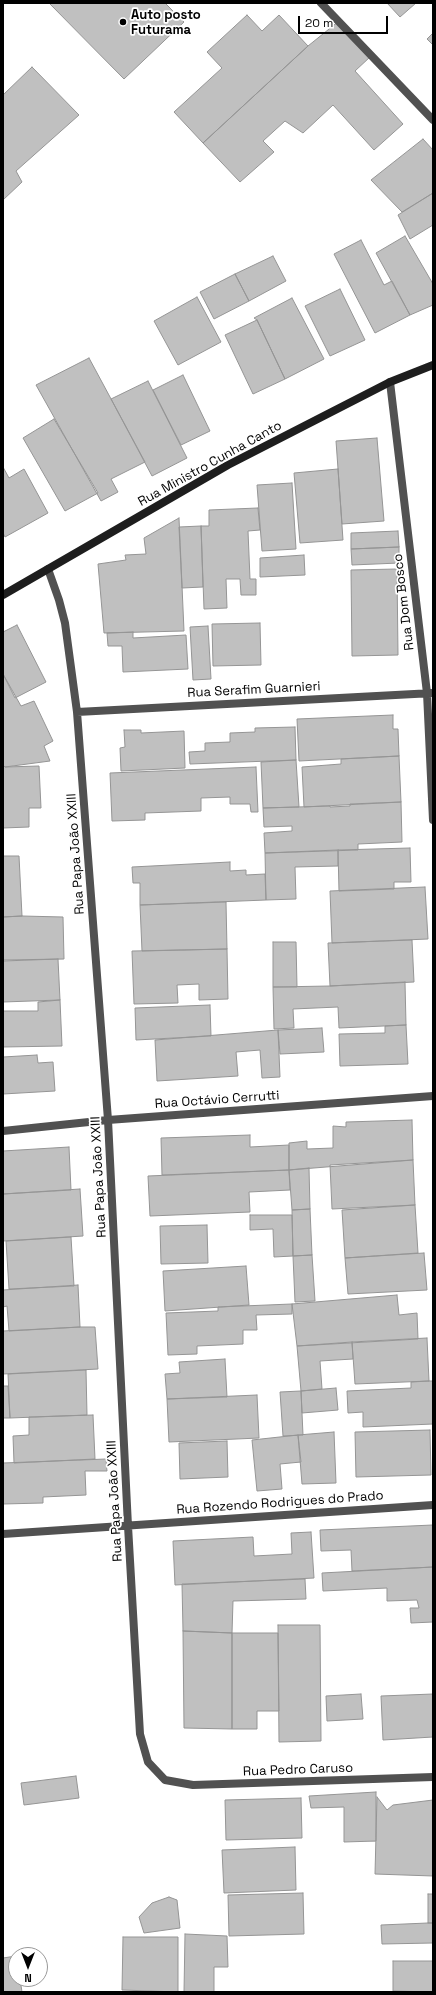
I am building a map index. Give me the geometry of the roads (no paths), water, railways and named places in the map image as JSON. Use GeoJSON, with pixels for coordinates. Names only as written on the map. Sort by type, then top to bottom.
{"type":"FeatureCollection","features":[{"type":"Feature","properties":{"kind":"street"},"geometry":{"type":"LineString","coordinates":[[321,3],[433,120]]}},
{"type":"Feature","properties":{"kind":"street","name":"Rua Ministro Cunha Canto"},"geometry":{"type":"LineString","coordinates":[[3,595],[228,465],[390,382],[433,365]]}},
{"type":"Feature","properties":{"kind":"street","name":"Rua Dom Bosco"},"geometry":{"type":"LineString","coordinates":[[390,382],[430,693],[433,820]]}},
{"type":"Feature","properties":{"kind":"street","name":"Rua Papa João XXIII"},"geometry":{"type":"LineString","coordinates":[[48,569],[59,600],[64,623],[77,712],[108,1120],[140,1734],[148,1762],[165,1780]]}},
{"type":"Feature","properties":{"kind":"street","name":"Rua Serafim Guarnieri"},"geometry":{"type":"LineString","coordinates":[[77,712],[430,693]]}},
{"type":"Feature","properties":{"kind":"street","name":"Rua Octávio Cerrutti"},"geometry":{"type":"LineString","coordinates":[[3,1131],[108,1120],[433,1096]]}},
{"type":"Feature","properties":{"kind":"street","name":"Rua Rozendo Rodrigues do Prado"},"geometry":{"type":"LineString","coordinates":[[3,1534],[433,1505]]}},
{"type":"Feature","properties":{"kind":"street","name":"Rua Pedro Caruso"},"geometry":{"type":"LineString","coordinates":[[165,1780],[193,1785],[433,1777]]}},
{"type":"Feature","properties":{"kind":"place","name":"Auto posto Futurama"},"geometry":{"type":"Point","coordinates":[123,22]}}]}
